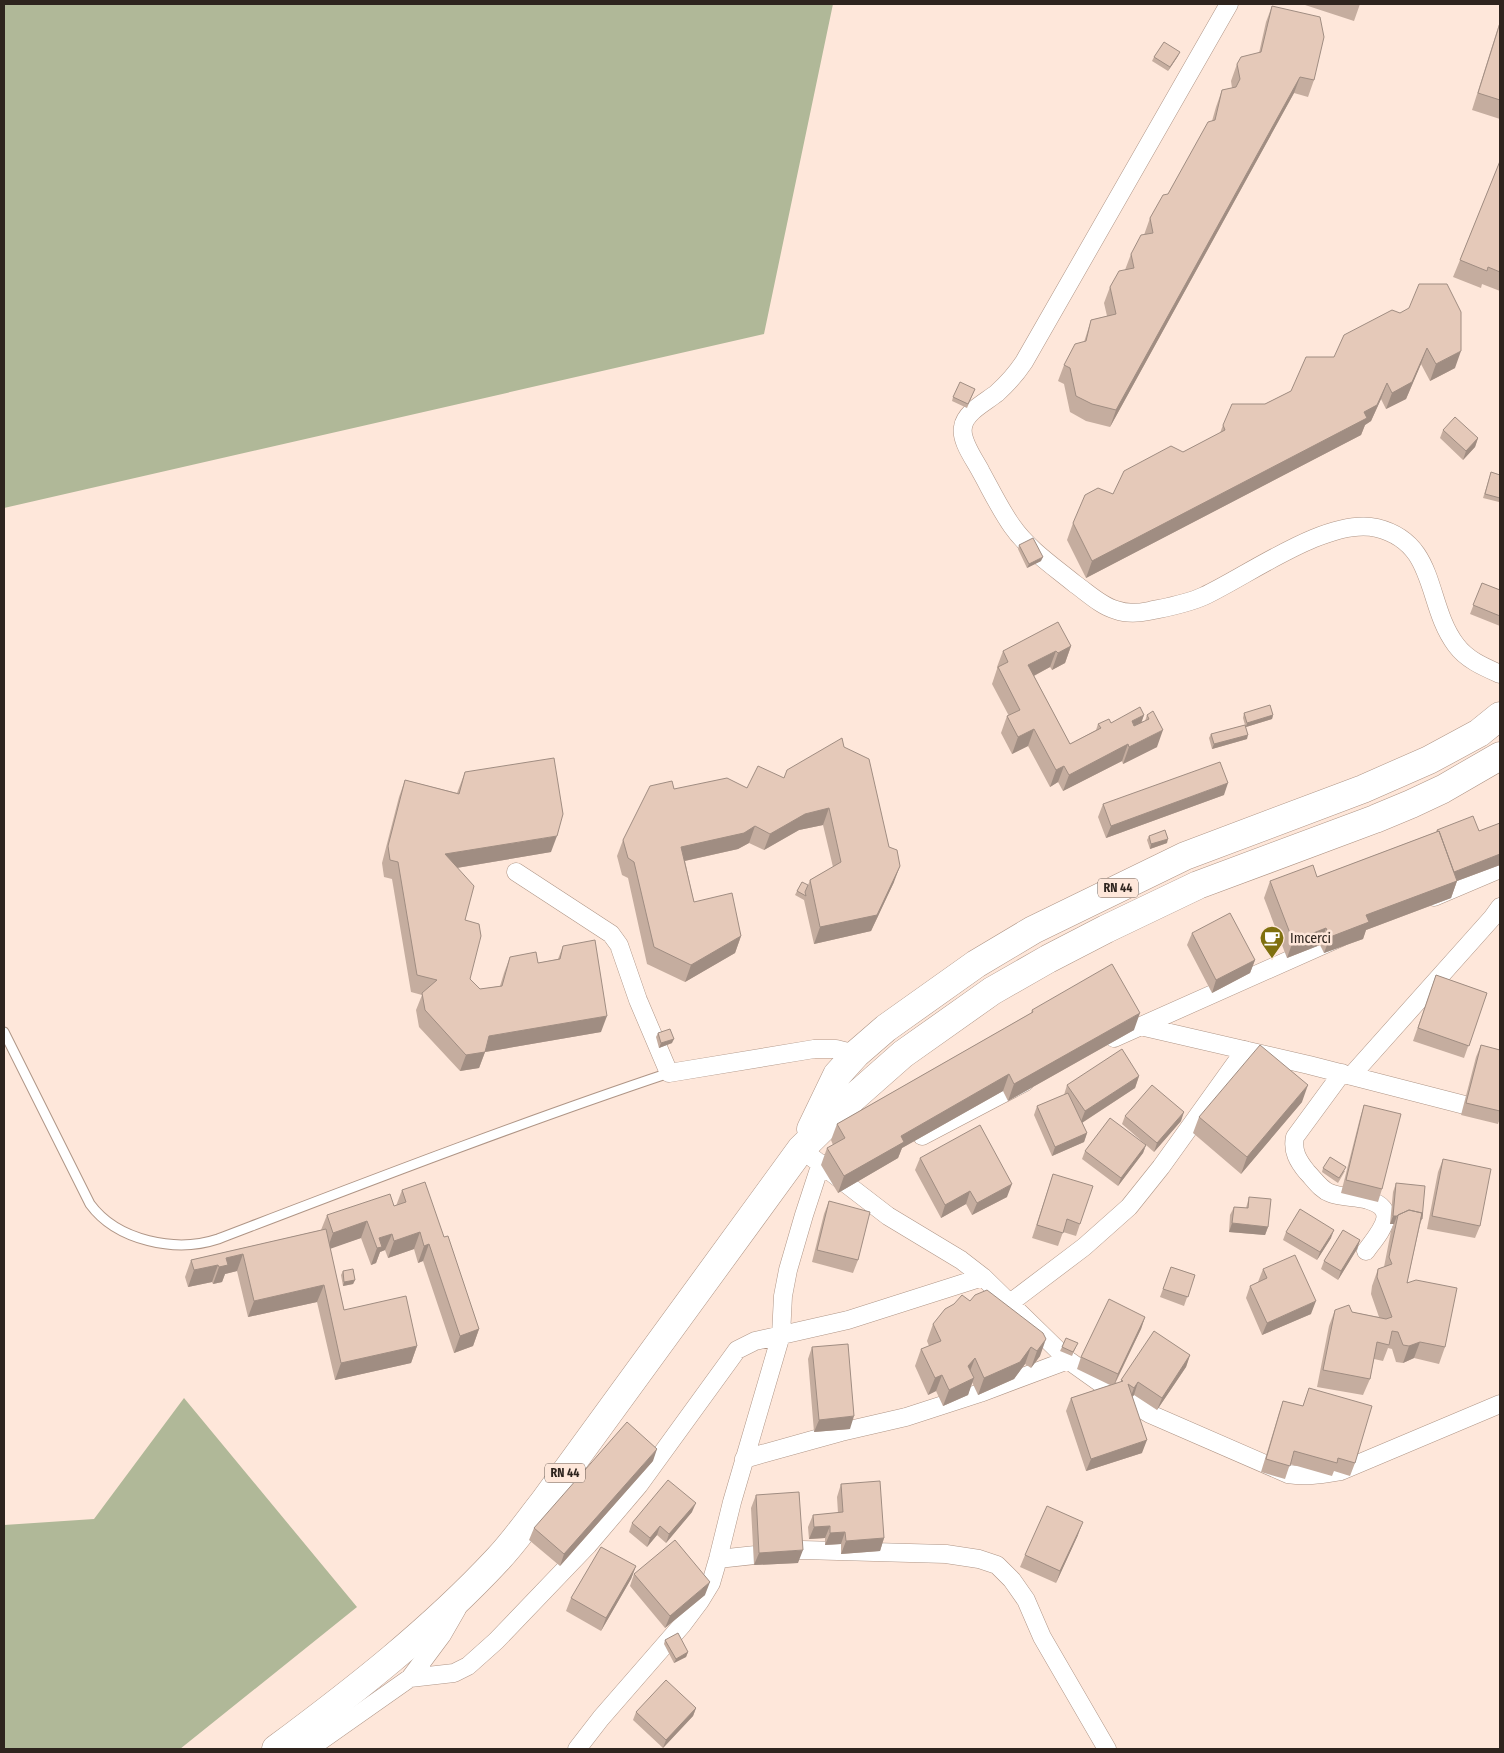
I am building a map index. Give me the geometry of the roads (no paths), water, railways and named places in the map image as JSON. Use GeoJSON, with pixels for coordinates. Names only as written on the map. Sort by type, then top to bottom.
{"type":"FeatureCollection","features":[{"type":"Feature","properties":{"kind":"main road","name":"RN 44"},"geometry":{"type":"LineString","coordinates":[[811,1156],[838,1075],[856,1054],[886,1028],[976,964],[1033,930],[1185,856],[1363,790],[1429,760],[1478,732],[1500,716]]}},
{"type":"Feature","properties":{"kind":"main road","name":"RN 44"},"geometry":{"type":"LineString","coordinates":[[276,1749],[340,1701],[404,1648],[456,1601],[499,1558],[811,1156],[852,1098],[903,1054],[992,991],[1048,959],[1198,885],[1375,819],[1443,789],[1498,761]]}},
{"type":"Feature","properties":{"kind":"street"},"geometry":{"type":"LineString","coordinates":[[1229,4],[1024,362],[1008,382],[968,416],[963,426],[964,439],[997,501],[1012,526],[1024,541],[1095,599],[1114,610],[1140,612],[1187,602],[1232,582],[1292,549],[1324,534],[1350,527],[1372,527],[1395,536],[1417,552],[1426,572],[1436,606],[1448,633],[1457,646],[1477,664],[1500,674]]}},
{"type":"Feature","properties":{"kind":"street"},"geometry":{"type":"LineString","coordinates":[[1478,732],[1498,761]]}},
{"type":"Feature","properties":{"kind":"street"},"geometry":{"type":"LineString","coordinates":[[1422,902],[1500,869]]}},
{"type":"Feature","properties":{"kind":"street"},"geometry":{"type":"LineString","coordinates":[[516,872],[600,926],[615,938],[638,1000],[669,1073],[814,1049],[836,1050],[856,1054]]}},
{"type":"Feature","properties":{"kind":"street"},"geometry":{"type":"LineString","coordinates":[[1366,1251],[1385,1223],[1387,1217],[1384,1211],[1378,1205],[1368,1200],[1328,1192],[1303,1167],[1296,1156],[1294,1148],[1295,1137],[1346,1074],[1492,918],[1500,907]]}},
{"type":"Feature","properties":{"kind":"street"},"geometry":{"type":"LineString","coordinates":[[1102,1043],[1359,929]]}},
{"type":"Feature","properties":{"kind":"street"},"geometry":{"type":"LineString","coordinates":[[1140,1026],[1346,1074],[1488,1111],[1500,1112]]}},
{"type":"Feature","properties":{"kind":"street"},"geometry":{"type":"LineString","coordinates":[[1010,1303],[1084,1247],[1128,1207],[1161,1167],[1245,1050]]}},
{"type":"Feature","properties":{"kind":"street"},"geometry":{"type":"LineString","coordinates":[[909,1143],[1038,1075]]}},
{"type":"Feature","properties":{"kind":"street"},"geometry":{"type":"LineString","coordinates":[[811,1156],[888,1216],[961,1260],[983,1277],[1068,1360],[1113,1392],[1150,1414],[1288,1474],[1302,1476],[1341,1471],[1500,1404]]}},
{"type":"Feature","properties":{"kind":"street"},"geometry":{"type":"LineString","coordinates":[[577,1749],[601,1718],[682,1625],[700,1602],[711,1583],[744,1459],[781,1335],[783,1296],[788,1270],[804,1215],[811,1156]]}},
{"type":"Feature","properties":{"kind":"street"},"geometry":{"type":"LineString","coordinates":[[840,1179],[858,1170]]}},
{"type":"Feature","properties":{"kind":"street"},"geometry":{"type":"LineString","coordinates":[[410,1678],[454,1673],[468,1666],[496,1641],[588,1545],[639,1485],[737,1350],[755,1341],[848,1320],[983,1277]]}},
{"type":"Feature","properties":{"kind":"street"},"geometry":{"type":"LineString","coordinates":[[744,1459],[841,1432],[906,1417],[980,1393],[1068,1360]]}},
{"type":"Feature","properties":{"kind":"street"},"geometry":{"type":"LineString","coordinates":[[718,1558],[802,1550],[946,1554],[979,1559],[997,1565],[1012,1580],[1026,1600],[1042,1637],[1105,1748]]}},
{"type":"Feature","properties":{"kind":"street"},"geometry":{"type":"LineString","coordinates":[[309,1749],[410,1678],[442,1636],[459,1606],[482,1575]]}},
{"type":"Feature","properties":{"kind":"lane"},"geometry":{"type":"LineString","coordinates":[[4,1032],[90,1204],[96,1212],[115,1227],[129,1234],[173,1245],[199,1244],[218,1239],[403,1168],[602,1095],[669,1073]]}},
{"type":"Feature","properties":{"kind":"place","name":"Imcerci"},"geometry":{"type":"Point","coordinates":[1272,959]}}]}
